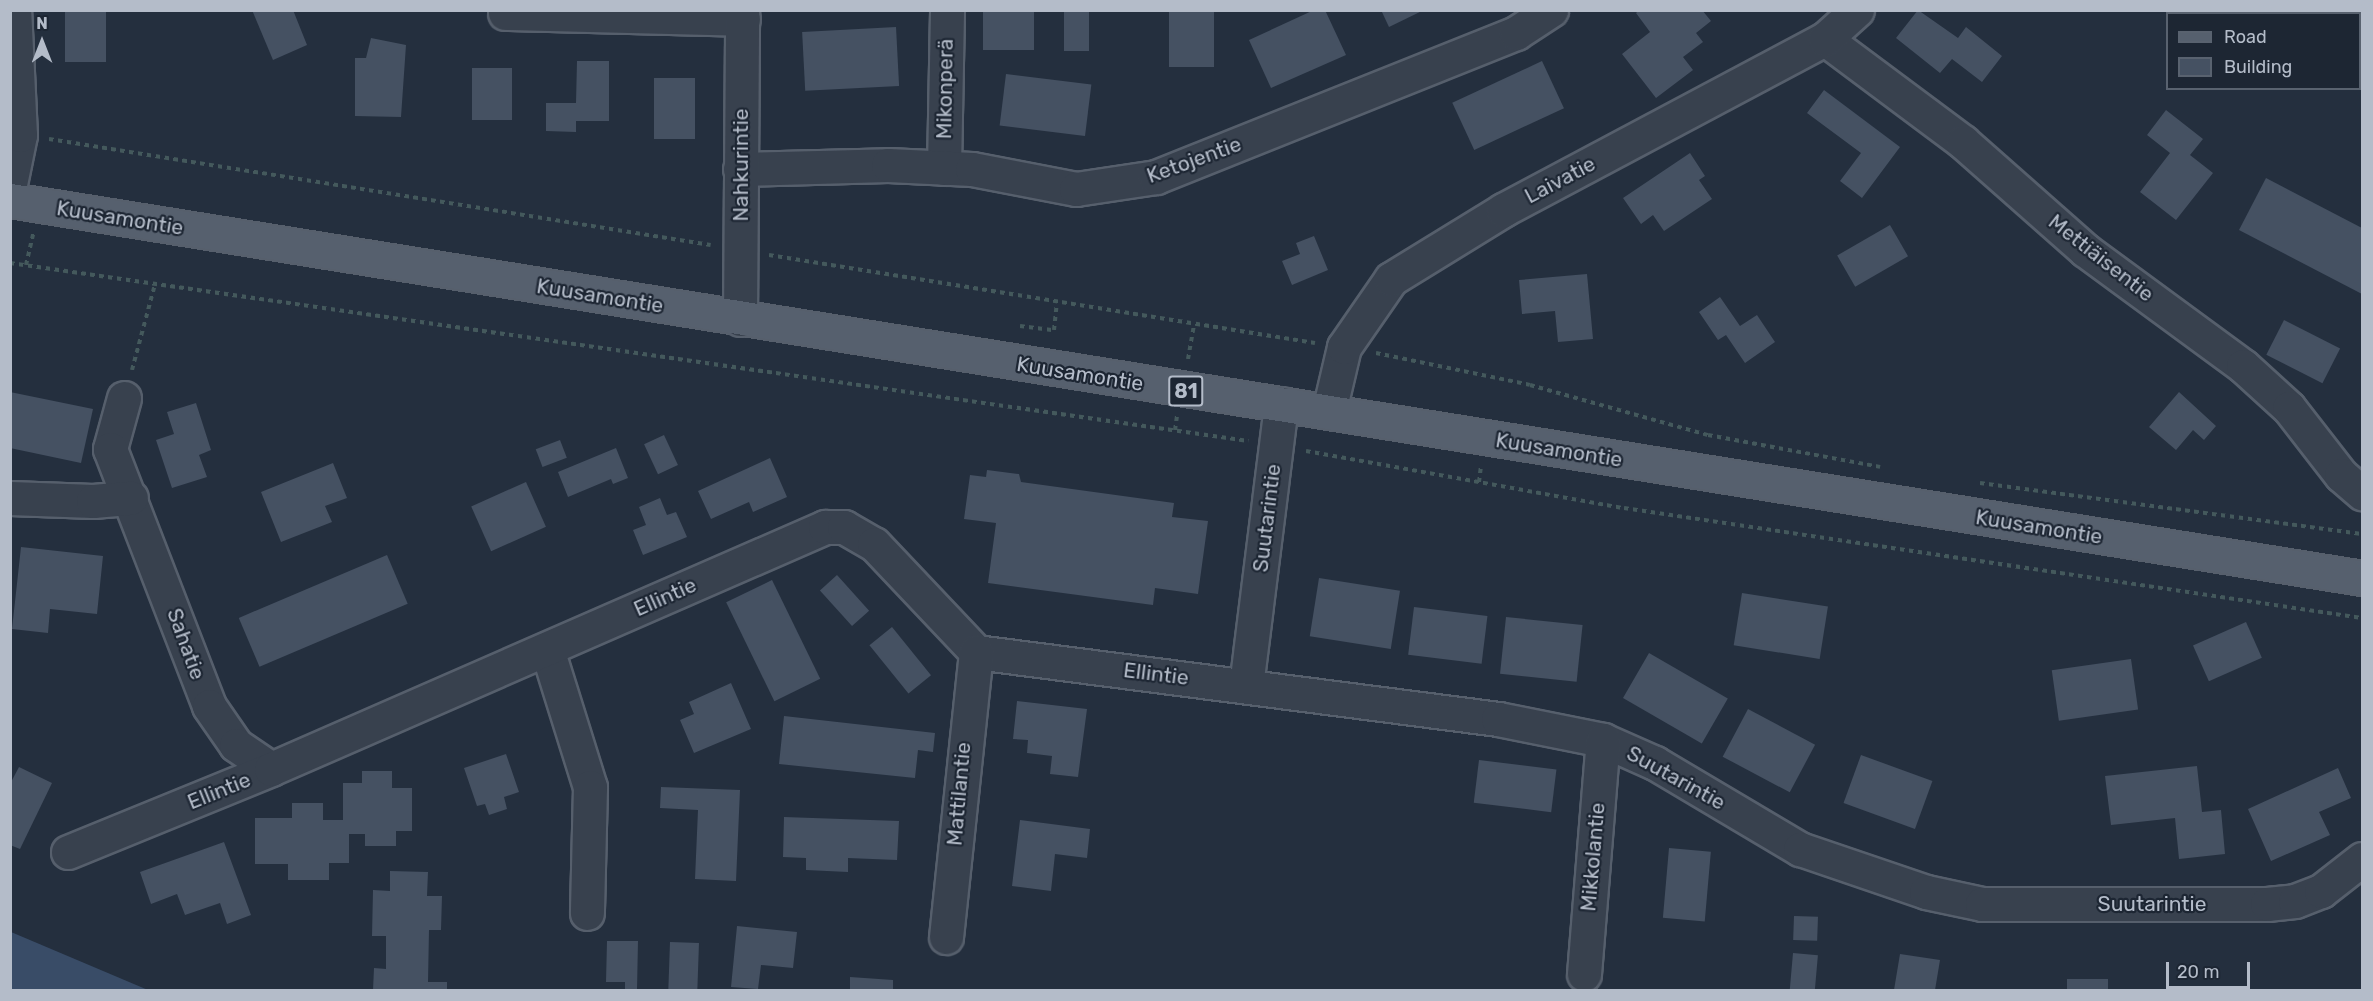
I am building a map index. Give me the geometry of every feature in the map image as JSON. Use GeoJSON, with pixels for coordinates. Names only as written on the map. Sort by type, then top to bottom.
{"type":"FeatureCollection","features":[{"type":"Feature","properties":{"kind":"main road","name":"Kuusamontie"},"geometry":{"type":"LineString","coordinates":[[10,200],[2362,578]]}},
{"type":"Feature","properties":{"kind":"street"},"geometry":{"type":"LineString","coordinates":[[10,184],[20,135],[14,10]]}},
{"type":"Feature","properties":{"kind":"street","name":"Mikonperä"},"geometry":{"type":"LineString","coordinates":[[944,168],[947,10]]}},
{"type":"Feature","properties":{"kind":"street","name":"Ketojentie"},"geometry":{"type":"LineString","coordinates":[[740,169],[888,165],[972,169],[1076,189],[1156,177],[1516,33],[1551,10]]}},
{"type":"Feature","properties":{"kind":"street","name":"Laivatie"},"geometry":{"type":"LineString","coordinates":[[1329,411],[1344,347],[1391,279],[1503,210],[1825,39],[1857,10]]}},
{"type":"Feature","properties":{"kind":"street"},"geometry":{"type":"LineString","coordinates":[[506,13],[742,15]]}},
{"type":"Feature","properties":{"kind":"street","name":"Nahkurintie"},"geometry":{"type":"LineString","coordinates":[[740,319],[742,15]]}},
{"type":"Feature","properties":{"kind":"street","name":"Mettiäisentie"},"geometry":{"type":"LineString","coordinates":[[1825,39],[1964,142],[2085,250],[2243,366],[2289,408],[2340,475],[2362,493]]}},
{"type":"Feature","properties":{"kind":"street","name":"Sahatie"},"geometry":{"type":"LineString","coordinates":[[124,398],[110,449],[131,498],[209,706],[236,745],[271,770]]}},
{"type":"Feature","properties":{"kind":"street","name":"Suutarintie"},"geometry":{"type":"LineString","coordinates":[[1281,404],[1246,686],[1498,718],[1603,740],[1655,763],[1800,849],[1926,892],[1983,904],[2295,901],[2321,891],[2362,858]]}},
{"type":"Feature","properties":{"kind":"street"},"geometry":{"type":"LineString","coordinates":[[10,498],[93,501],[131,498]]}},
{"type":"Feature","properties":{"kind":"street","name":"Ellintie"},"geometry":{"type":"LineString","coordinates":[[68,852],[271,770],[825,526],[844,527],[874,544],[976,652],[1246,686]]}},
{"type":"Feature","properties":{"kind":"street"},"geometry":{"type":"LineString","coordinates":[[547,649],[590,787],[587,913]]}},
{"type":"Feature","properties":{"kind":"street","name":"Mattilantie"},"geometry":{"type":"LineString","coordinates":[[946,937],[976,652]]}},
{"type":"Feature","properties":{"kind":"street","name":"Mikkolantie"},"geometry":{"type":"LineString","coordinates":[[1584,974],[1603,740]]}},
{"type":"Feature","properties":{"kind":"path"},"geometry":{"type":"LineString","coordinates":[[20,135],[1057,303],[1344,347],[1530,385],[1708,435],[1887,468]]}},
{"type":"Feature","properties":{"kind":"path"},"geometry":{"type":"LineString","coordinates":[[10,263],[738,365],[1276,445],[1671,515],[2362,618]]}},
{"type":"Feature","properties":{"kind":"path"},"geometry":{"type":"LineString","coordinates":[[124,398],[155,284]]}},
{"type":"Feature","properties":{"kind":"path"},"geometry":{"type":"LineString","coordinates":[[1020,326],[1054,330],[1057,303]]}},
{"type":"Feature","properties":{"kind":"path"},"geometry":{"type":"LineString","coordinates":[[1479,482],[1481,462]]}},
{"type":"Feature","properties":{"kind":"path"},"geometry":{"type":"LineString","coordinates":[[1978,483],[2362,534]]}},
{"type":"Feature","properties":{"kind":"water"},"geometry":{"type":"Polygon","coordinates":[[[11,932],[148,990],[11,990],[11,932]]]}},
{"type":"Feature","properties":{"kind":"building"},"geometry":{"type":"Polygon","coordinates":[[[65,10],[106,10],[106,62],[65,62],[65,10]]]}},
{"type":"Feature","properties":{"kind":"building"},"geometry":{"type":"Polygon","coordinates":[[[252,10],[293,10],[307,45],[273,60],[252,10]]]}},
{"type":"Feature","properties":{"kind":"building"},"geometry":{"type":"Polygon","coordinates":[[[983,10],[1034,10],[1034,50],[983,50],[983,10]]]}},
{"type":"Feature","properties":{"kind":"building"},"geometry":{"type":"Polygon","coordinates":[[[1064,10],[1089,10],[1089,51],[1064,51],[1064,10]]]}},
{"type":"Feature","properties":{"kind":"building"},"geometry":{"type":"Polygon","coordinates":[[[1169,10],[1214,10],[1214,67],[1169,67],[1169,10]]]}},
{"type":"Feature","properties":{"kind":"building"},"geometry":{"type":"Polygon","coordinates":[[[1314,10],[1325,10],[1346,55],[1271,88],[1249,40],[1314,10]]]}},
{"type":"Feature","properties":{"kind":"building"},"geometry":{"type":"Polygon","coordinates":[[[1381,10],[1424,10],[1389,27],[1381,10]]]}},
{"type":"Feature","properties":{"kind":"building"},"geometry":{"type":"Polygon","coordinates":[[[1639,10],[1702,10],[1711,21],[1696,33],[1703,42],[1683,57],[1693,70],[1656,98],[1622,54],[1650,32],[1636,13],[1639,10]]]}},
{"type":"Feature","properties":{"kind":"building"},"geometry":{"type":"Polygon","coordinates":[[[1918,10],[1958,38],[1966,27],[2002,56],[1982,82],[1952,59],[1940,73],[1896,38],[1918,10]]]}},
{"type":"Feature","properties":{"kind":"building"},"geometry":{"type":"Polygon","coordinates":[[[896,27],[899,86],[805,91],[802,32],[896,27]]]}},
{"type":"Feature","properties":{"kind":"building"},"geometry":{"type":"Polygon","coordinates":[[[371,38],[406,45],[401,117],[355,116],[355,58],[366,58],[371,38]]]}},
{"type":"Feature","properties":{"kind":"building"},"geometry":{"type":"Polygon","coordinates":[[[577,61],[609,61],[609,121],[576,121],[576,132],[546,131],[546,103],[576,103],[577,61]]]}},
{"type":"Feature","properties":{"kind":"building"},"geometry":{"type":"Polygon","coordinates":[[[1542,61],[1564,108],[1474,150],[1452,103],[1542,61]]]}},
{"type":"Feature","properties":{"kind":"building"},"geometry":{"type":"Polygon","coordinates":[[[472,68],[512,68],[512,120],[472,120],[472,68]]]}},
{"type":"Feature","properties":{"kind":"building"},"geometry":{"type":"Polygon","coordinates":[[[1006,74],[1091,84],[1085,136],[1000,126],[1006,74]]]}},
{"type":"Feature","properties":{"kind":"building"},"geometry":{"type":"Polygon","coordinates":[[[654,78],[695,78],[695,139],[654,139],[654,78]]]}},
{"type":"Feature","properties":{"kind":"building"},"geometry":{"type":"Polygon","coordinates":[[[1824,90],[1900,147],[1862,198],[1840,181],[1861,153],[1807,113],[1824,90]]]}},
{"type":"Feature","properties":{"kind":"building"},"geometry":{"type":"Polygon","coordinates":[[[2166,110],[2203,139],[2190,155],[2213,173],[2176,220],[2140,192],[2170,153],[2147,135],[2166,110]]]}},
{"type":"Feature","properties":{"kind":"building"},"geometry":{"type":"Polygon","coordinates":[[[1690,153],[1705,176],[1699,180],[1712,199],[1664,231],[1653,215],[1641,224],[1623,198],[1690,153]]]}},
{"type":"Feature","properties":{"kind":"building"},"geometry":{"type":"Polygon","coordinates":[[[2266,178],[2362,228],[2362,294],[2239,230],[2266,178]]]}},
{"type":"Feature","properties":{"kind":"building"},"geometry":{"type":"Polygon","coordinates":[[[1890,225],[1908,256],[1855,287],[1837,256],[1890,225]]]}},
{"type":"Feature","properties":{"kind":"building"},"geometry":{"type":"Polygon","coordinates":[[[1314,236],[1328,270],[1292,285],[1282,261],[1300,254],[1296,243],[1314,236]]]}},
{"type":"Feature","properties":{"kind":"building"},"geometry":{"type":"Polygon","coordinates":[[[1587,274],[1593,339],[1558,342],[1555,311],[1522,314],[1519,280],[1587,274]]]}},
{"type":"Feature","properties":{"kind":"building"},"geometry":{"type":"Polygon","coordinates":[[[1720,297],[1740,326],[1757,315],[1775,342],[1745,363],[1726,335],[1718,340],[1699,312],[1720,297]]]}},
{"type":"Feature","properties":{"kind":"building"},"geometry":{"type":"Polygon","coordinates":[[[2284,320],[2340,349],[2322,383],[2266,355],[2284,320]]]}},
{"type":"Feature","properties":{"kind":"building"},"geometry":{"type":"Polygon","coordinates":[[[10,392],[93,409],[81,463],[10,448],[10,392]]]}},
{"type":"Feature","properties":{"kind":"building"},"geometry":{"type":"Polygon","coordinates":[[[2179,392],[2216,426],[2204,440],[2193,430],[2176,450],[2149,427],[2179,392]]]}},
{"type":"Feature","properties":{"kind":"building"},"geometry":{"type":"Polygon","coordinates":[[[196,403],[211,450],[199,455],[207,477],[172,488],[156,440],[174,434],[167,412],[196,403]]]}},
{"type":"Feature","properties":{"kind":"building"},"geometry":{"type":"Polygon","coordinates":[[[664,435],[678,465],[658,474],[644,444],[664,435]]]}},
{"type":"Feature","properties":{"kind":"building"},"geometry":{"type":"Polygon","coordinates":[[[560,440],[567,458],[543,467],[536,449],[560,440]]]}},
{"type":"Feature","properties":{"kind":"building"},"geometry":{"type":"Polygon","coordinates":[[[616,448],[628,478],[613,484],[611,479],[568,497],[558,472],[616,448]]]}},
{"type":"Feature","properties":{"kind":"building"},"geometry":{"type":"Polygon","coordinates":[[[770,458],[787,497],[753,512],[749,502],[711,519],[698,491],[770,458]]]}},
{"type":"Feature","properties":{"kind":"building"},"geometry":{"type":"Polygon","coordinates":[[[333,463],[347,498],[325,506],[332,522],[281,542],[261,492],[333,463]]]}},
{"type":"Feature","properties":{"kind":"building"},"geometry":{"type":"Polygon","coordinates":[[[987,470],[1019,474],[1021,482],[1174,503],[1172,517],[1208,521],[1198,594],[1155,588],[1153,605],[988,583],[996,523],[964,519],[970,475],[986,477],[987,470]]]}},
{"type":"Feature","properties":{"kind":"building"},"geometry":{"type":"Polygon","coordinates":[[[526,482],[546,527],[491,551],[471,506],[526,482]]]}},
{"type":"Feature","properties":{"kind":"building"},"geometry":{"type":"Polygon","coordinates":[[[660,498],[667,515],[676,512],[687,537],[643,555],[633,530],[646,525],[639,507],[660,498]]]}},
{"type":"Feature","properties":{"kind":"building"},"geometry":{"type":"Polygon","coordinates":[[[21,547],[103,556],[97,614],[50,609],[48,633],[12,629],[21,547]]]}},
{"type":"Feature","properties":{"kind":"building"},"geometry":{"type":"Polygon","coordinates":[[[387,555],[408,604],[260,667],[239,618],[387,555]]]}},
{"type":"Feature","properties":{"kind":"building"},"geometry":{"type":"Polygon","coordinates":[[[837,575],[869,611],[852,626],[820,590],[837,575]]]}},
{"type":"Feature","properties":{"kind":"building"},"geometry":{"type":"Polygon","coordinates":[[[1319,578],[1400,591],[1391,649],[1310,636],[1319,578]]]}},
{"type":"Feature","properties":{"kind":"building"},"geometry":{"type":"Polygon","coordinates":[[[772,580],[820,679],[774,701],[726,602],[772,580]]]}},
{"type":"Feature","properties":{"kind":"building"},"geometry":{"type":"Polygon","coordinates":[[[1742,593],[1828,607],[1820,659],[1734,645],[1742,593]]]}},
{"type":"Feature","properties":{"kind":"building"},"geometry":{"type":"Polygon","coordinates":[[[1414,607],[1487,616],[1482,664],[1408,655],[1414,607]]]}},
{"type":"Feature","properties":{"kind":"building"},"geometry":{"type":"Polygon","coordinates":[[[1506,617],[1583,625],[1577,682],[1500,674],[1506,617]]]}},
{"type":"Feature","properties":{"kind":"building"},"geometry":{"type":"Polygon","coordinates":[[[2246,622],[2262,658],[2209,681],[2193,646],[2246,622]]]}},
{"type":"Feature","properties":{"kind":"building"},"geometry":{"type":"Polygon","coordinates":[[[892,627],[931,675],[908,693],[869,645],[892,627]]]}},
{"type":"Feature","properties":{"kind":"building"},"geometry":{"type":"Polygon","coordinates":[[[1649,653],[1728,699],[1702,744],[1623,698],[1649,653]]]}},
{"type":"Feature","properties":{"kind":"building"},"geometry":{"type":"Polygon","coordinates":[[[2131,659],[2138,710],[2059,721],[2052,670],[2131,659]]]}},
{"type":"Feature","properties":{"kind":"building"},"geometry":{"type":"Polygon","coordinates":[[[731,683],[751,729],[694,753],[680,720],[694,714],[689,702],[731,683]]]}},
{"type":"Feature","properties":{"kind":"building"},"geometry":{"type":"Polygon","coordinates":[[[1017,701],[1087,709],[1078,777],[1050,774],[1052,756],[1027,753],[1028,740],[1013,739],[1017,701]]]}},
{"type":"Feature","properties":{"kind":"building"},"geometry":{"type":"Polygon","coordinates":[[[1748,709],[1815,745],[1790,792],[1723,757],[1748,709]]]}},
{"type":"Feature","properties":{"kind":"building"},"geometry":{"type":"Polygon","coordinates":[[[784,716],[935,733],[933,752],[918,750],[915,778],[779,764],[784,716]]]}},
{"type":"Feature","properties":{"kind":"building"},"geometry":{"type":"Polygon","coordinates":[[[506,754],[519,792],[504,797],[507,809],[489,815],[485,804],[477,806],[464,768],[506,754]]]}},
{"type":"Feature","properties":{"kind":"building"},"geometry":{"type":"Polygon","coordinates":[[[1861,755],[1932,781],[1915,829],[1844,803],[1861,755]]]}},
{"type":"Feature","properties":{"kind":"building"},"geometry":{"type":"Polygon","coordinates":[[[1479,760],[1556,770],[1551,812],[1474,803],[1479,760]]]}},
{"type":"Feature","properties":{"kind":"building"},"geometry":{"type":"Polygon","coordinates":[[[2197,766],[2202,812],[2221,810],[2225,854],[2179,859],[2175,818],[2111,825],[2105,776],[2197,766]]]}},
{"type":"Feature","properties":{"kind":"building"},"geometry":{"type":"Polygon","coordinates":[[[19,767],[52,783],[20,849],[10,845],[10,784],[19,767]]]}},
{"type":"Feature","properties":{"kind":"building"},"geometry":{"type":"Polygon","coordinates":[[[2338,768],[2351,798],[2319,812],[2330,835],[2271,861],[2248,809],[2338,768]]]}},
{"type":"Feature","properties":{"kind":"building"},"geometry":{"type":"Polygon","coordinates":[[[362,771],[392,771],[392,788],[412,788],[412,831],[396,831],[396,846],[365,846],[365,834],[349,834],[349,863],[329,863],[329,880],[288,880],[288,864],[255,864],[255,818],[292,818],[292,803],[323,803],[323,820],[343,820],[343,783],[362,783],[362,771]]]}},
{"type":"Feature","properties":{"kind":"building"},"geometry":{"type":"Polygon","coordinates":[[[661,787],[740,790],[736,881],[695,879],[698,810],[660,808],[661,787]]]}},
{"type":"Feature","properties":{"kind":"building"},"geometry":{"type":"Polygon","coordinates":[[[784,817],[899,821],[897,860],[848,858],[848,872],[806,870],[806,858],[783,857],[784,817]]]}},
{"type":"Feature","properties":{"kind":"building"},"geometry":{"type":"Polygon","coordinates":[[[1020,820],[1090,829],[1087,858],[1055,854],[1051,891],[1012,886],[1020,820]]]}},
{"type":"Feature","properties":{"kind":"building"},"geometry":{"type":"Polygon","coordinates":[[[224,842],[251,915],[227,924],[220,903],[185,915],[177,894],[151,904],[140,872],[224,842]]]}},
{"type":"Feature","properties":{"kind":"building"},"geometry":{"type":"Polygon","coordinates":[[[1669,848],[1711,852],[1705,921],[1663,918],[1669,848]]]}},
{"type":"Feature","properties":{"kind":"building"},"geometry":{"type":"Polygon","coordinates":[[[390,871],[428,872],[427,896],[442,896],[441,930],[429,930],[428,982],[447,982],[447,990],[373,990],[374,968],[386,969],[386,936],[372,936],[373,890],[390,891],[390,871]]]}},
{"type":"Feature","properties":{"kind":"building"},"geometry":{"type":"Polygon","coordinates":[[[1794,916],[1818,917],[1817,941],[1793,940],[1794,916]]]}},
{"type":"Feature","properties":{"kind":"building"},"geometry":{"type":"Polygon","coordinates":[[[737,926],[797,932],[793,968],[761,965],[758,989],[731,987],[737,926]]]}},
{"type":"Feature","properties":{"kind":"building"},"geometry":{"type":"Polygon","coordinates":[[[607,941],[638,941],[637,990],[625,990],[625,982],[606,982],[607,941]]]}},
{"type":"Feature","properties":{"kind":"building"},"geometry":{"type":"Polygon","coordinates":[[[670,942],[699,943],[697,990],[668,990],[670,942]]]}},
{"type":"Feature","properties":{"kind":"building"},"geometry":{"type":"Polygon","coordinates":[[[1793,953],[1818,955],[1815,990],[1790,990],[1793,953]]]}},
{"type":"Feature","properties":{"kind":"building"},"geometry":{"type":"Polygon","coordinates":[[[1900,954],[1940,960],[1935,990],[1894,990],[1900,954]]]}},
{"type":"Feature","properties":{"kind":"building"},"geometry":{"type":"Polygon","coordinates":[[[850,977],[893,980],[893,990],[850,990],[850,977]]]}},
{"type":"Feature","properties":{"kind":"building"},"geometry":{"type":"Polygon","coordinates":[[[2067,979],[2108,979],[2108,990],[2067,990],[2067,979]]]}}]}
